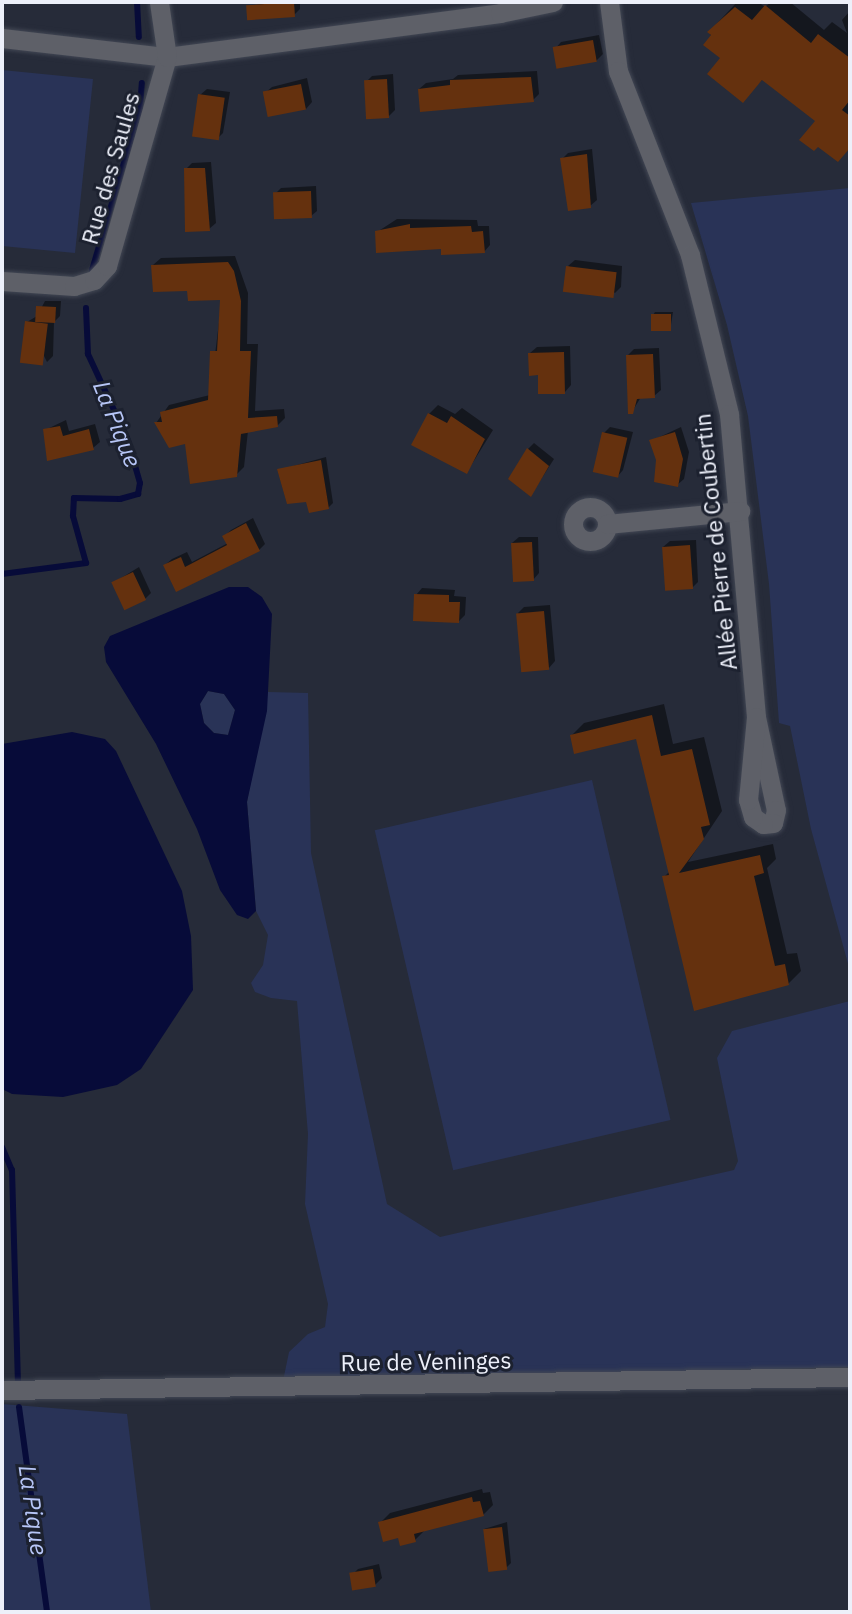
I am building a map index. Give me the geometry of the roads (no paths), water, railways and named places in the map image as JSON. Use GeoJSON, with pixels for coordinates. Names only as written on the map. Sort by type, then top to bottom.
{"type":"FeatureCollection","features":[{"type":"Feature","properties":{"kind":"street"},"geometry":{"type":"LineString","coordinates":[[159,2],[167,57]]}},
{"type":"Feature","properties":{"kind":"street"},"geometry":{"type":"LineString","coordinates":[[2,38],[167,57],[500,13],[553,2]]}},
{"type":"Feature","properties":{"kind":"street","name":"Allée Pierre de Coubertin"},"geometry":{"type":"LineString","coordinates":[[609,2],[618,71],[696,281],[729,414],[740,511],[755,717]]}},
{"type":"Feature","properties":{"kind":"street","name":"Rue des Saules"},"geometry":{"type":"LineString","coordinates":[[2,281],[74,286],[101,275],[167,57]]}},
{"type":"Feature","properties":{"kind":"street"},"geometry":{"type":"LineString","coordinates":[[607,524],[740,511]]}},
{"type":"Feature","properties":{"kind":"street","name":"Rue de Veninges"},"geometry":{"type":"LineString","coordinates":[[2,1390],[850,1377]]}},
{"type":"Feature","properties":{"kind":"waterway","name":"La Pique"},"geometry":{"type":"LineString","coordinates":[[137,2],[139,37]]}},
{"type":"Feature","properties":{"kind":"waterway","name":"La Pique"},"geometry":{"type":"LineString","coordinates":[[92,270],[140,109],[142,83]]}},
{"type":"Feature","properties":{"kind":"waterway","name":"La Pique"},"geometry":{"type":"LineString","coordinates":[[2,574],[86,563],[73,516],[74,498],[120,499],[138,494],[140,483],[127,438],[88,354],[86,308]]}},
{"type":"Feature","properties":{"kind":"waterway","name":"La Pique"},"geometry":{"type":"LineString","coordinates":[[2,1147],[12,1170],[18,1381]]}},
{"type":"Feature","properties":{"kind":"waterway","name":"La Pique"},"geometry":{"type":"LineString","coordinates":[[19,1407],[47,1612]]}}]}
